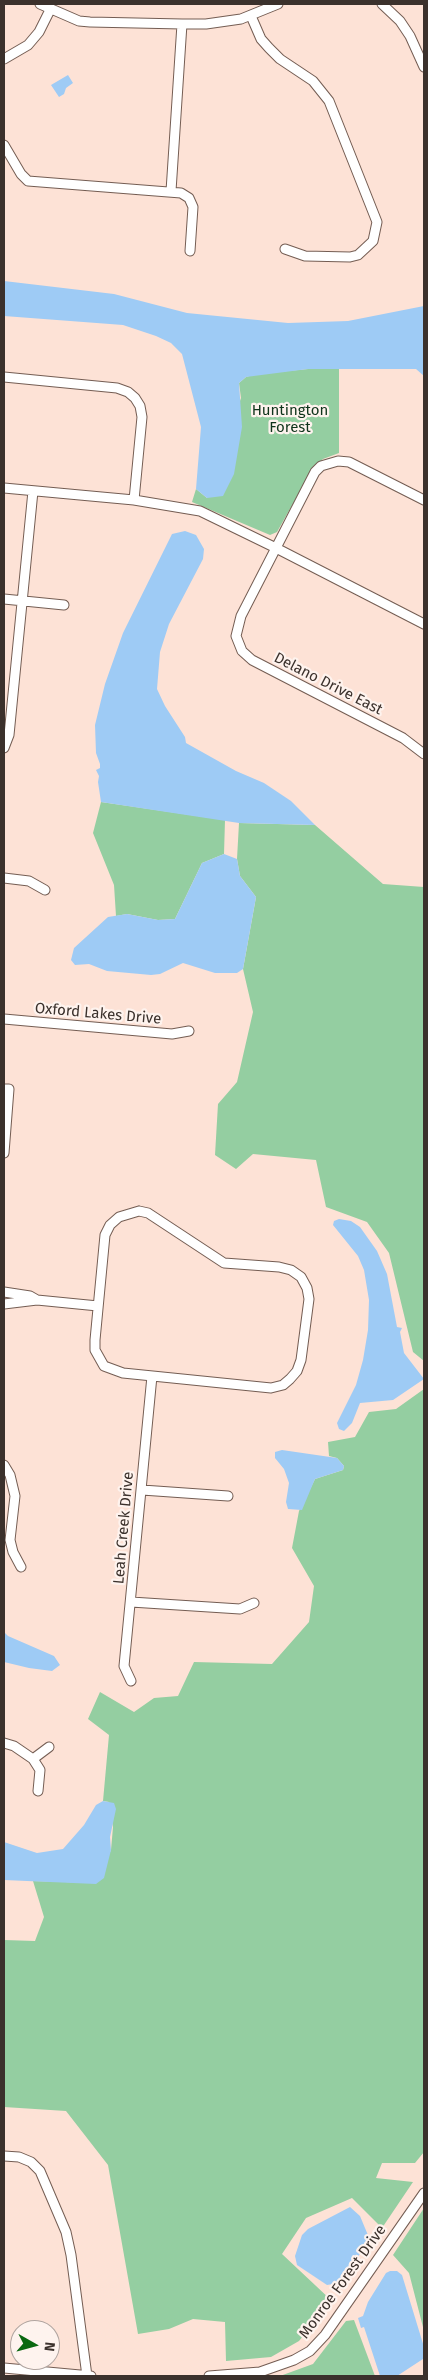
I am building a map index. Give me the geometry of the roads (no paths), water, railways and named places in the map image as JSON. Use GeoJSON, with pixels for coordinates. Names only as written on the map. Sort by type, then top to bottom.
{"type":"FeatureCollection","features":[{"type":"Feature","properties":{"kind":"street"},"geometry":{"type":"LineString","coordinates":[[40,4],[50,10],[90,22],[182,24],[222,22],[251,16],[278,4]]}},
{"type":"Feature","properties":{"kind":"street"},"geometry":{"type":"LineString","coordinates":[[382,4],[400,21],[410,36],[424,67]]}},
{"type":"Feature","properties":{"kind":"street"},"geometry":{"type":"LineString","coordinates":[[4,59],[28,44],[39,32],[50,10]]}},
{"type":"Feature","properties":{"kind":"street"},"geometry":{"type":"LineString","coordinates":[[251,16],[261,38],[269,48],[280,59],[313,81],[329,101],[377,222],[376,234],[367,249],[350,257],[305,256],[285,249]]}},
{"type":"Feature","properties":{"kind":"street"},"geometry":{"type":"LineString","coordinates":[[171,191],[182,24]]}},
{"type":"Feature","properties":{"kind":"street"},"geometry":{"type":"LineString","coordinates":[[4,145],[21,174],[28,181],[181,193],[189,198],[193,207],[190,251]]}},
{"type":"Feature","properties":{"kind":"street"},"geometry":{"type":"LineString","coordinates":[[4,377],[117,388],[128,392],[135,398],[142,417],[134,500]]}},
{"type":"Feature","properties":{"kind":"street"},"geometry":{"type":"LineString","coordinates":[[276,548],[315,472],[329,462],[348,462],[424,500]]}},
{"type":"Feature","properties":{"kind":"street"},"geometry":{"type":"LineString","coordinates":[[4,488],[134,500],[200,511],[424,624]]}},
{"type":"Feature","properties":{"kind":"street"},"geometry":{"type":"LineString","coordinates":[[4,748],[9,736],[33,491]]}},
{"type":"Feature","properties":{"kind":"street","name":"Delano Drive East"},"geometry":{"type":"LineString","coordinates":[[276,548],[237,626],[238,643],[242,651],[252,660],[403,738],[424,754]]}},
{"type":"Feature","properties":{"kind":"street"},"geometry":{"type":"LineString","coordinates":[[4,599],[64,605]]}},
{"type":"Feature","properties":{"kind":"street"},"geometry":{"type":"LineString","coordinates":[[4,878],[30,880],[45,890]]}},
{"type":"Feature","properties":{"kind":"street","name":"Oxford Lakes Drive"},"geometry":{"type":"LineString","coordinates":[[4,1020],[172,1034],[189,1031]]}},
{"type":"Feature","properties":{"kind":"street"},"geometry":{"type":"LineString","coordinates":[[4,1153],[6,1089]]}},
{"type":"Feature","properties":{"kind":"street"},"geometry":{"type":"LineString","coordinates":[[138,1211],[148,1213],[224,1263],[280,1267],[291,1270],[301,1278],[307,1288],[309,1299],[297,1371],[283,1385],[272,1388],[122,1373],[104,1366],[95,1350],[98,1306],[105,1236],[110,1225],[119,1217],[138,1211]]}},
{"type":"Feature","properties":{"kind":"street"},"geometry":{"type":"LineString","coordinates":[[4,1292],[30,1296],[37,1300]]}},
{"type":"Feature","properties":{"kind":"street"},"geometry":{"type":"LineString","coordinates":[[4,1304],[37,1300],[98,1306]]}},
{"type":"Feature","properties":{"kind":"street","name":"Leah Creek Drive"},"geometry":{"type":"LineString","coordinates":[[131,1680],[124,1666],[152,1376]]}},
{"type":"Feature","properties":{"kind":"street"},"geometry":{"type":"LineString","coordinates":[[4,1465],[10,1475],[14,1496],[10,1540],[13,1552],[21,1567]]}},
{"type":"Feature","properties":{"kind":"street"},"geometry":{"type":"LineString","coordinates":[[142,1490],[228,1496]]}},
{"type":"Feature","properties":{"kind":"street"},"geometry":{"type":"LineString","coordinates":[[131,1602],[240,1609],[254,1603]]}},
{"type":"Feature","properties":{"kind":"street"},"geometry":{"type":"LineString","coordinates":[[4,1743],[14,1746],[33,1759],[40,1770],[38,1791]]}},
{"type":"Feature","properties":{"kind":"street"},"geometry":{"type":"LineString","coordinates":[[33,1759],[49,1747]]}},
{"type":"Feature","properties":{"kind":"street"},"geometry":{"type":"LineString","coordinates":[[4,2156],[19,2156],[31,2162],[40,2171],[66,2232],[71,2254],[87,2376]]}},
{"type":"Feature","properties":{"kind":"street","name":"Monroe Forest Drive"},"geometry":{"type":"LineString","coordinates":[[209,2376],[260,2372],[294,2360],[310,2350],[324,2336],[424,2193]]}},
{"type":"Feature","properties":{"kind":"street"},"geometry":{"type":"LineString","coordinates":[[4,2368],[92,2376]]}},
{"type":"Feature","properties":{"kind":"water"},"geometry":{"type":"Polygon","coordinates":[[[68,75],[73,83],[59,97],[51,85],[68,75]]]}},
{"type":"Feature","properties":{"kind":"water"},"geometry":{"type":"Polygon","coordinates":[[[4,281],[114,294],[187,313],[288,323],[348,321],[424,306],[424,376],[416,369],[308,369],[246,377],[239,383],[242,427],[234,474],[223,496],[207,498],[196,489],[201,427],[182,354],[171,343],[123,325],[4,316],[4,281]]]}},
{"type":"Feature","properties":{"kind":"water"},"geometry":{"type":"Polygon","coordinates":[[[185,531],[196,535],[204,549],[203,559],[169,624],[160,652],[157,689],[165,706],[185,737],[186,743],[236,771],[264,783],[291,801],[315,825],[239,823],[101,802],[99,776],[96,770],[100,768],[100,764],[96,753],[95,725],[105,684],[123,633],[172,534],[185,531]]]}},
{"type":"Feature","properties":{"kind":"water"},"geometry":{"type":"Polygon","coordinates":[[[224,854],[237,859],[240,876],[256,897],[243,969],[237,973],[215,973],[183,963],[160,974],[151,975],[107,971],[89,964],[75,965],[71,960],[74,948],[108,917],[127,914],[158,920],[175,919],[202,863],[224,854]]]}},
{"type":"Feature","properties":{"kind":"water"},"geometry":{"type":"Polygon","coordinates":[[[339,1219],[351,1221],[360,1227],[377,1251],[387,1274],[397,1327],[402,1328],[400,1332],[404,1353],[424,1379],[393,1400],[360,1403],[352,1423],[344,1431],[339,1429],[337,1423],[356,1385],[363,1360],[368,1330],[369,1300],[364,1270],[358,1256],[333,1225],[334,1221],[339,1219]]]}},
{"type":"Feature","properties":{"kind":"water"},"geometry":{"type":"Polygon","coordinates":[[[282,1450],[337,1458],[344,1466],[343,1470],[315,1479],[302,1510],[288,1509],[286,1502],[289,1483],[284,1469],[275,1458],[275,1452],[282,1450]]]}},
{"type":"Feature","properties":{"kind":"water"},"geometry":{"type":"Polygon","coordinates":[[[4,1632],[8,1636],[54,1656],[60,1665],[52,1671],[4,1662],[4,1632]]]}},
{"type":"Feature","properties":{"kind":"water"},"geometry":{"type":"Polygon","coordinates":[[[103,1801],[114,1803],[116,1809],[110,1837],[111,1850],[104,1878],[96,1884],[4,1880],[4,1842],[37,1853],[63,1849],[84,1825],[96,1805],[103,1801]]]}},
{"type":"Feature","properties":{"kind":"water"},"geometry":{"type":"Polygon","coordinates":[[[350,2207],[360,2216],[370,2240],[339,2283],[327,2285],[297,2265],[295,2256],[302,2235],[308,2229],[350,2207]]]}},
{"type":"Feature","properties":{"kind":"water"},"geometry":{"type":"Polygon","coordinates":[[[397,2271],[402,2275],[424,2347],[423,2359],[397,2376],[380,2376],[364,2327],[361,2328],[358,2318],[363,2316],[368,2302],[386,2273],[397,2271]]]}},
{"type":"Feature","properties":{"kind":"park label","name":"Huntington Forest"},"geometry":{"type":"Point","coordinates":[290,420]}}]}
